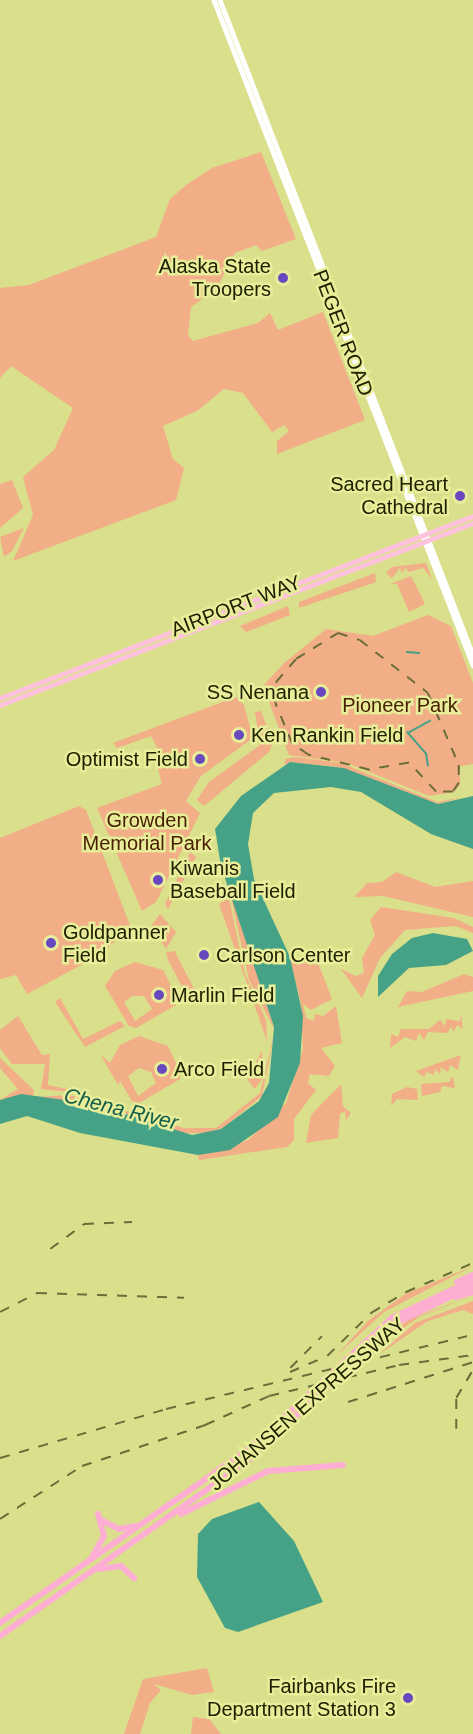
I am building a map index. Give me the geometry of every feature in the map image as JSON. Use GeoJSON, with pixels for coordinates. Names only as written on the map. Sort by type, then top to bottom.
{"type":"FeatureCollection","features":[{"type":"Feature","properties":{"kind":"highway"},"geometry":{"type":"LineString","coordinates":[[432,1295],[473,1275]]}},
{"type":"Feature","properties":{"kind":"highway","name":"JOHANSEN EXPRESSWAY"},"geometry":{"type":"LineString","coordinates":[[0,1623],[249,1448],[401,1311],[432,1295],[473,1280]]}},
{"type":"Feature","properties":{"kind":"highway","name":"JOHANSEN EXPRESSWAY"},"geometry":{"type":"LineString","coordinates":[[0,1636],[246,1462],[365,1350],[418,1309],[473,1286]]}},
{"type":"Feature","properties":{"kind":"highway"},"geometry":{"type":"LineString","coordinates":[[418,1309],[473,1292]]}},
{"type":"Feature","properties":{"kind":"highway"},"geometry":{"type":"LineString","coordinates":[[145,1535],[254,1475],[290,1466],[343,1465]]}},
{"type":"Feature","properties":{"kind":"highway"},"geometry":{"type":"LineString","coordinates":[[85,1565],[103,1542],[98,1514]]}},
{"type":"Feature","properties":{"kind":"highway"},"geometry":{"type":"LineString","coordinates":[[103,1521],[122,1529],[147,1521]]}},
{"type":"Feature","properties":{"kind":"highway"},"geometry":{"type":"LineString","coordinates":[[88,1574],[116,1565],[134,1578]]}},
{"type":"Feature","properties":{"kind":"main road","name":"PEGER ROAD"},"geometry":{"type":"LineString","coordinates":[[214,0],[424,534]]}},
{"type":"Feature","properties":{"kind":"main road","name":"PEGER ROAD"},"geometry":{"type":"LineString","coordinates":[[220,0],[473,665]]}},
{"type":"Feature","properties":{"kind":"main road","name":"AIRPORT WAY"},"geometry":{"type":"LineString","coordinates":[[0,698],[473,516]]}},
{"type":"Feature","properties":{"kind":"main road","name":"AIRPORT WAY"},"geometry":{"type":"LineString","coordinates":[[0,705],[473,523]]}},
{"type":"Feature","properties":{"kind":"main road","name":"PEGER ROAD"},"geometry":{"type":"LineString","coordinates":[[426,541],[473,655]]}},
{"type":"Feature","properties":{"kind":"green space"},"geometry":{"type":"Polygon","coordinates":[[[261,152],[296,239],[262,251],[256,245],[235,253],[217,288],[191,307],[188,335],[193,341],[258,323],[270,313],[278,330],[323,312],[365,420],[277,454],[277,441],[289,431],[284,425],[272,432],[243,393],[224,389],[197,411],[163,426],[173,459],[184,468],[176,500],[13,561],[33,515],[23,477],[54,450],[73,408],[11,366],[0,378],[0,288],[29,285],[156,237],[170,199],[186,185],[212,168],[261,152]]]}},
{"type":"Feature","properties":{"kind":"green space"},"geometry":{"type":"Polygon","coordinates":[[[12,480],[23,508],[0,528],[0,484],[12,480]]]}},
{"type":"Feature","properties":{"kind":"green space"},"geometry":{"type":"Polygon","coordinates":[[[24,528],[12,551],[4,557],[0,537],[24,528]]]}},
{"type":"Feature","properties":{"kind":"green space"},"geometry":{"type":"Polygon","coordinates":[[[426,563],[432,579],[423,568],[409,572],[405,568],[402,573],[400,568],[392,578],[386,573],[392,567],[426,563]]]}},
{"type":"Feature","properties":{"kind":"green space"},"geometry":{"type":"Polygon","coordinates":[[[375,573],[376,582],[299,608],[299,602],[375,573]]]}},
{"type":"Feature","properties":{"kind":"green space"},"geometry":{"type":"Polygon","coordinates":[[[411,576],[425,604],[409,612],[397,584],[391,584],[411,576]]]}},
{"type":"Feature","properties":{"kind":"green space"},"geometry":{"type":"Polygon","coordinates":[[[288,606],[290,615],[246,632],[240,626],[288,606]]]}},
{"type":"Feature","properties":{"kind":"green space","name":"Pioneer Park"},"geometry":{"type":"Polygon","coordinates":[[[428,615],[451,626],[473,683],[473,764],[460,766],[460,785],[454,792],[429,796],[347,763],[289,755],[263,686],[284,663],[326,629],[373,636],[428,615]]]}},
{"type":"Feature","properties":{"kind":"green space","name":"Growden Memorial Park"},"geometry":{"type":"Polygon","coordinates":[[[236,697],[244,705],[253,738],[201,776],[186,801],[200,813],[156,902],[142,911],[97,808],[162,784],[158,769],[164,761],[151,736],[117,748],[113,743],[236,697]]]}},
{"type":"Feature","properties":{"kind":"green space"},"geometry":{"type":"Polygon","coordinates":[[[261,711],[273,742],[269,752],[204,806],[197,800],[209,782],[260,745],[255,712],[261,711]]]}},
{"type":"Feature","properties":{"kind":"green space"},"geometry":{"type":"Polygon","coordinates":[[[295,757],[341,763],[437,802],[463,797],[438,804],[338,767],[290,762],[285,767],[285,759],[295,757]]]}},
{"type":"Feature","properties":{"kind":"green space","name":"Growden Memorial Park"},"geometry":{"type":"Polygon","coordinates":[[[79,806],[86,810],[131,928],[98,956],[27,994],[16,975],[0,979],[0,838],[79,806]]]}},
{"type":"Feature","properties":{"kind":"green space"},"geometry":{"type":"Polygon","coordinates":[[[190,852],[196,857],[168,909],[165,904],[190,852]]]}},
{"type":"Feature","properties":{"kind":"green space"},"geometry":{"type":"Polygon","coordinates":[[[396,872],[435,887],[473,881],[473,917],[383,896],[354,897],[367,883],[382,882],[396,872]]]}},
{"type":"Feature","properties":{"kind":"green space"},"geometry":{"type":"Polygon","coordinates":[[[231,897],[261,982],[274,1029],[249,980],[231,897]]]}},
{"type":"Feature","properties":{"kind":"green space"},"geometry":{"type":"Polygon","coordinates":[[[229,898],[245,974],[266,1020],[267,1041],[219,904],[229,898]]]}},
{"type":"Feature","properties":{"kind":"green space"},"geometry":{"type":"Polygon","coordinates":[[[381,907],[454,918],[473,927],[473,933],[456,926],[405,930],[380,958],[362,998],[341,969],[355,976],[364,973],[362,958],[375,935],[370,920],[381,907]]]}},
{"type":"Feature","properties":{"kind":"green space"},"geometry":{"type":"Polygon","coordinates":[[[160,914],[176,932],[166,949],[151,926],[160,914]]]}},
{"type":"Feature","properties":{"kind":"green space"},"geometry":{"type":"Polygon","coordinates":[[[176,951],[202,1004],[189,1000],[168,960],[166,952],[176,951]]]}},
{"type":"Feature","properties":{"kind":"green space"},"geometry":{"type":"Polygon","coordinates":[[[315,955],[332,999],[311,1010],[303,1004],[306,1018],[314,1021],[315,1014],[323,1016],[336,1006],[342,1043],[321,1048],[335,1066],[329,1076],[310,1074],[308,1083],[316,1090],[294,1119],[294,1140],[287,1147],[199,1160],[198,1155],[248,1140],[286,1103],[303,1049],[301,1004],[291,962],[315,955]]]}},
{"type":"Feature","properties":{"kind":"green space","name":"Marlin Field"},"geometry":{"type":"Polygon","coordinates":[[[135,962],[163,970],[177,997],[176,1005],[136,1028],[129,1026],[105,986],[115,971],[135,962]],[[132,996],[124,1002],[135,1021],[152,1009],[144,996],[132,996]]]}},
{"type":"Feature","properties":{"kind":"green space"},"geometry":{"type":"Polygon","coordinates":[[[464,974],[473,977],[473,991],[398,1007],[407,991],[422,992],[464,974]]]}},
{"type":"Feature","properties":{"kind":"green space"},"geometry":{"type":"Polygon","coordinates":[[[60,998],[83,1039],[120,1021],[125,1026],[85,1047],[55,1002],[60,998]]]}},
{"type":"Feature","properties":{"kind":"green space"},"geometry":{"type":"Polygon","coordinates":[[[461,1014],[463,1029],[457,1025],[454,1032],[451,1027],[447,1033],[428,1032],[424,1040],[419,1033],[416,1041],[405,1037],[390,1048],[391,1034],[398,1037],[401,1029],[429,1029],[440,1020],[445,1026],[446,1019],[460,1021],[461,1014]]]}},
{"type":"Feature","properties":{"kind":"green space"},"geometry":{"type":"Polygon","coordinates":[[[18,1016],[42,1055],[50,1054],[48,1085],[90,1094],[41,1089],[45,1064],[12,1064],[0,1048],[0,1030],[18,1016]]]}},
{"type":"Feature","properties":{"kind":"green space"},"geometry":{"type":"Polygon","coordinates":[[[275,1030],[262,1096],[224,1127],[209,1133],[181,1133],[94,1104],[36,1097],[70,1095],[184,1128],[216,1128],[260,1093],[275,1030]]]}},
{"type":"Feature","properties":{"kind":"green space","name":"Arco Field"},"geometry":{"type":"Polygon","coordinates":[[[139,1036],[168,1046],[180,1072],[180,1079],[139,1103],[132,1101],[120,1081],[118,1085],[100,1054],[110,1063],[120,1045],[139,1036]],[[139,1068],[128,1076],[138,1096],[156,1083],[151,1072],[139,1068]]]}},
{"type":"Feature","properties":{"kind":"green space"},"geometry":{"type":"Polygon","coordinates":[[[262,1051],[263,1078],[255,1089],[247,1079],[262,1051]]]}},
{"type":"Feature","properties":{"kind":"green space"},"geometry":{"type":"Polygon","coordinates":[[[461,1055],[458,1070],[450,1065],[448,1072],[441,1067],[440,1074],[435,1069],[434,1075],[427,1072],[424,1077],[416,1071],[461,1055]]]}},
{"type":"Feature","properties":{"kind":"green space"},"geometry":{"type":"Polygon","coordinates":[[[0,1058],[34,1090],[33,1096],[0,1100],[18,1089],[0,1068],[0,1058]]]}},
{"type":"Feature","properties":{"kind":"green space"},"geometry":{"type":"Polygon","coordinates":[[[453,1076],[455,1088],[442,1086],[440,1092],[422,1096],[421,1084],[449,1082],[453,1076]]]}},
{"type":"Feature","properties":{"kind":"green space"},"geometry":{"type":"Polygon","coordinates":[[[341,1084],[343,1106],[351,1113],[346,1120],[345,1111],[340,1114],[338,1138],[306,1143],[311,1115],[341,1084]]]}},
{"type":"Feature","properties":{"kind":"green space"},"geometry":{"type":"Polygon","coordinates":[[[407,1087],[417,1089],[418,1100],[397,1099],[391,1106],[392,1094],[407,1087]]]}},
{"type":"Feature","properties":{"kind":"green space"},"geometry":{"type":"Polygon","coordinates":[[[473,1266],[384,1312],[335,1357],[368,1321],[405,1294],[473,1266]]]}},
{"type":"Feature","properties":{"kind":"green space"},"geometry":{"type":"Polygon","coordinates":[[[473,1295],[419,1317],[374,1349],[408,1320],[473,1295]]]}},
{"type":"Feature","properties":{"kind":"green space"},"geometry":{"type":"Polygon","coordinates":[[[473,1301],[473,1314],[463,1310],[428,1321],[378,1355],[415,1323],[473,1301]]]}},
{"type":"Feature","properties":{"kind":"green space"},"geometry":{"type":"Polygon","coordinates":[[[207,1668],[214,1692],[192,1695],[154,1684],[161,1690],[150,1703],[140,1734],[124,1734],[143,1679],[207,1668]]]}},
{"type":"Feature","properties":{"kind":"green space"},"geometry":{"type":"Polygon","coordinates":[[[193,1717],[209,1719],[221,1734],[191,1734],[193,1717]]]}},
{"type":"Feature","properties":{"kind":"water"},"geometry":{"type":"Polygon","coordinates":[[[290,762],[344,768],[438,804],[473,796],[473,849],[431,834],[361,792],[331,787],[274,793],[253,813],[248,844],[254,879],[290,957],[303,1016],[300,1063],[278,1117],[230,1150],[198,1155],[80,1133],[27,1116],[0,1124],[0,1100],[21,1094],[94,1104],[192,1135],[221,1129],[259,1101],[269,1083],[274,1027],[221,866],[215,829],[241,796],[290,762]]]}},
{"type":"Feature","properties":{"kind":"water"},"geometry":{"type":"Polygon","coordinates":[[[433,933],[467,939],[473,951],[446,965],[409,968],[378,997],[378,976],[392,954],[412,938],[433,933]]]}},
{"type":"Feature","properties":{"kind":"water"},"geometry":{"type":"Polygon","coordinates":[[[259,1502],[294,1541],[323,1602],[238,1632],[225,1628],[197,1577],[198,1534],[212,1519],[259,1502]]]}},
{"type":"Feature","properties":{"kind":"waterway"},"geometry":{"type":"LineString","coordinates":[[407,652],[419,653]]}},
{"type":"Feature","properties":{"kind":"waterway"},"geometry":{"type":"LineString","coordinates":[[428,766],[426,754],[408,733],[430,721]]}},
{"type":"Feature","properties":{"kind":"railway"},"geometry":{"type":"LineString","coordinates":[[338,633],[360,640],[428,693],[459,765],[459,783],[453,792],[436,792],[409,763],[369,770],[308,755],[292,744],[275,703],[276,682],[296,659],[338,633]]}},
{"type":"Feature","properties":{"kind":"railway"},"geometry":{"type":"LineString","coordinates":[[50,1249],[84,1224],[132,1222]]}},
{"type":"Feature","properties":{"kind":"railway"},"geometry":{"type":"LineString","coordinates":[[290,1372],[327,1356],[371,1313],[406,1292],[473,1263]]}},
{"type":"Feature","properties":{"kind":"railway"},"geometry":{"type":"LineString","coordinates":[[0,1312],[37,1293],[184,1298]]}},
{"type":"Feature","properties":{"kind":"railway"},"geometry":{"type":"LineString","coordinates":[[0,1458],[166,1409],[473,1335]]}},
{"type":"Feature","properties":{"kind":"railway"},"geometry":{"type":"LineString","coordinates":[[290,1368],[322,1336]]}},
{"type":"Feature","properties":{"kind":"railway"},"geometry":{"type":"LineString","coordinates":[[0,1519],[82,1466],[205,1425],[269,1396],[399,1365],[473,1355]]}},
{"type":"Feature","properties":{"kind":"railway"},"geometry":{"type":"LineString","coordinates":[[348,1402],[473,1362]]}},
{"type":"Feature","properties":{"kind":"railway"},"geometry":{"type":"LineString","coordinates":[[456,1429],[456,1398],[473,1370]]}},
{"type":"Feature","properties":{"kind":"place","name":"Alaska State Troopers"},"geometry":{"type":"Point","coordinates":[283,278]}},
{"type":"Feature","properties":{"kind":"place","name":"Sacred Heart Cathedral"},"geometry":{"type":"Point","coordinates":[460,496]}},
{"type":"Feature","properties":{"kind":"place","name":"SS Nenana"},"geometry":{"type":"Point","coordinates":[321,692]}},
{"type":"Feature","properties":{"kind":"place","name":"Ken Rankin Field"},"geometry":{"type":"Point","coordinates":[239,735]}},
{"type":"Feature","properties":{"kind":"place","name":"Optimist Field"},"geometry":{"type":"Point","coordinates":[200,759]}},
{"type":"Feature","properties":{"kind":"place","name":"Kiwanis Baseball Field"},"geometry":{"type":"Point","coordinates":[158,880]}},
{"type":"Feature","properties":{"kind":"place","name":"Goldpanner Field"},"geometry":{"type":"Point","coordinates":[51,943]}},
{"type":"Feature","properties":{"kind":"place","name":"Carlson Center"},"geometry":{"type":"Point","coordinates":[204,955]}},
{"type":"Feature","properties":{"kind":"place","name":"Marlin Field"},"geometry":{"type":"Point","coordinates":[159,995]}},
{"type":"Feature","properties":{"kind":"place","name":"Arco Field"},"geometry":{"type":"Point","coordinates":[162,1069]}},
{"type":"Feature","properties":{"kind":"place","name":"Fairbanks Fire Department Station 3"},"geometry":{"type":"Point","coordinates":[408,1698]}},
{"type":"Feature","properties":{"kind":"water label","name":"Chena River"},"geometry":{"type":"Point","coordinates":[121,1109]}}]}
